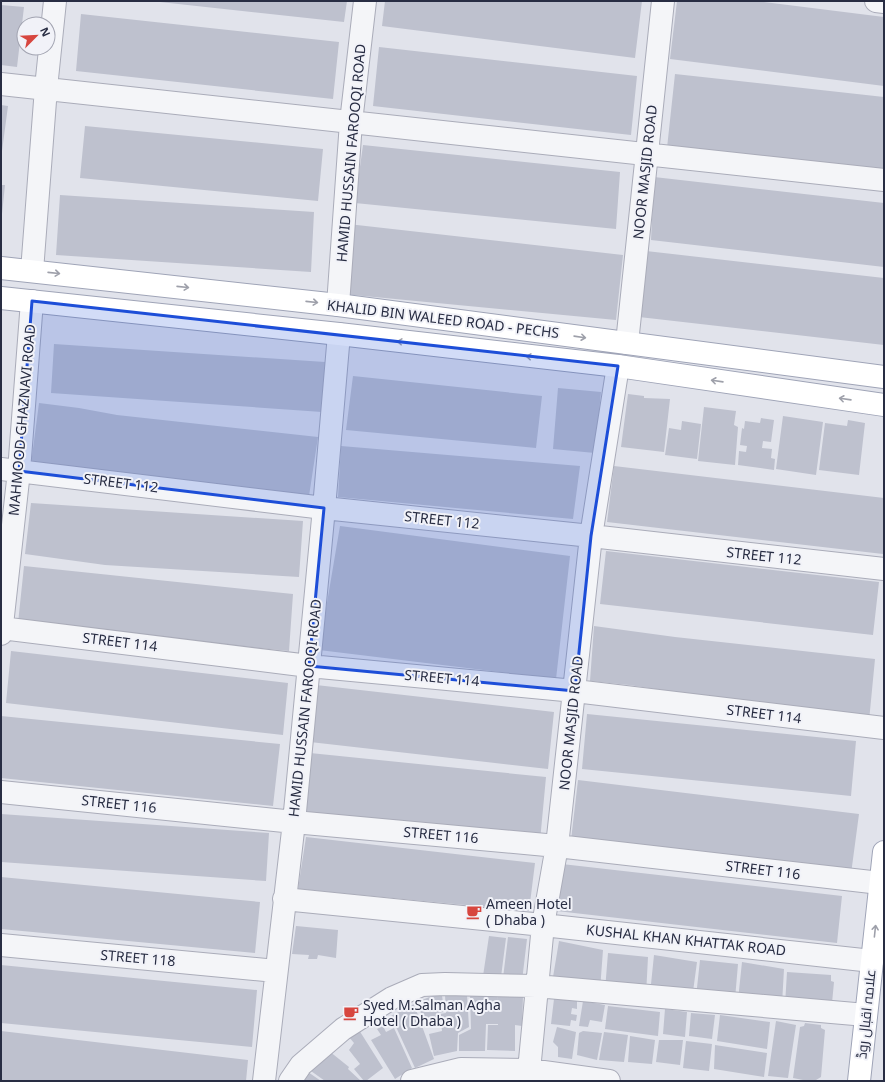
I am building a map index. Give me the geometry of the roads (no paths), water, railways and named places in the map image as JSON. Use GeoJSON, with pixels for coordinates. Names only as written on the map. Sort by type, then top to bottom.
{"type":"FeatureCollection","features":[{"type":"Feature","properties":{"kind":"main road","name":"KHALID BIN WALEED ROAD - PECHS"},"geometry":{"type":"LineString","coordinates":[[1,268],[32,270],[338,305],[884,377]]}},
{"type":"Feature","properties":{"kind":"main road","name":"KHALID BIN WALEED ROAD - PECHS"},"geometry":{"type":"LineString","coordinates":[[1,298],[339,334],[618,366],[884,405]]}},
{"type":"Feature","properties":{"kind":"main road","name":"علامہ اقبال روڈ"},"geometry":{"type":"LineString","coordinates":[[859,1081],[884,852]]}},
{"type":"Feature","properties":{"kind":"street"},"geometry":{"type":"LineString","coordinates":[[32,270],[46,88],[55,1]]}},
{"type":"Feature","properties":{"kind":"street","name":"HAMID HUSSAIN FAROOQI ROAD"},"geometry":{"type":"LineString","coordinates":[[338,305],[351,122],[365,1]]}},
{"type":"Feature","properties":{"kind":"street","name":"NOOR MASJID ROAD"},"geometry":{"type":"LineString","coordinates":[[627,343],[663,1]]}},
{"type":"Feature","properties":{"kind":"street"},"geometry":{"type":"LineString","coordinates":[[876,1],[884,2]]}},
{"type":"Feature","properties":{"kind":"street"},"geometry":{"type":"LineString","coordinates":[[1,84],[884,180]]}},
{"type":"Feature","properties":{"kind":"street","name":"MAHMOOD GHAZNAVI ROAD"},"geometry":{"type":"LineString","coordinates":[[1,630],[10,470],[32,301]]}},
{"type":"Feature","properties":{"kind":"street","name":"HAMID HUSSAIN FAROOQI ROAD"},"geometry":{"type":"LineString","coordinates":[[264,1081],[294,822],[339,334]]}},
{"type":"Feature","properties":{"kind":"street","name":"NOOR MASJID ROAD"},"geometry":{"type":"LineString","coordinates":[[528,1076],[543,925],[557,846],[591,536],[618,366]]}},
{"type":"Feature","properties":{"kind":"street","name":"STREET 112"},"geometry":{"type":"LineString","coordinates":[[10,470],[324,508],[884,569]]}},
{"type":"Feature","properties":{"kind":"street","name":"STREET 114"},"geometry":{"type":"LineString","coordinates":[[1,630],[309,666],[575,691],[884,728]]}},
{"type":"Feature","properties":{"kind":"street","name":"STREET 116"},"geometry":{"type":"LineString","coordinates":[[1,792],[294,822],[557,846],[880,884]]}},
{"type":"Feature","properties":{"kind":"street","name":"KUSHAL KHAN KHATTAK ROAD"},"geometry":{"type":"LineString","coordinates":[[284,899],[543,925],[872,961]]}},
{"type":"Feature","properties":{"kind":"street","name":"STREET 118"},"geometry":{"type":"LineString","coordinates":[[1,945],[276,971]]}},
{"type":"Feature","properties":{"kind":"street"},"geometry":{"type":"LineString","coordinates":[[290,1081],[301,1065],[343,1029],[392,998],[422,985],[445,984],[536,986],[866,1015]]}},
{"type":"Feature","properties":{"kind":"street"},"geometry":{"type":"LineString","coordinates":[[412,1081],[461,1069],[528,1076],[609,1081]]}},
{"type":"Feature","properties":{"kind":"place","name":"Ameen Hotel ( Dhaba )"},"geometry":{"type":"Point","coordinates":[474,912]}},
{"type":"Feature","properties":{"kind":"place","name":"Syed M.Salman Agha Hotel ( Dhaba )"},"geometry":{"type":"Point","coordinates":[351,1013]}}]}
